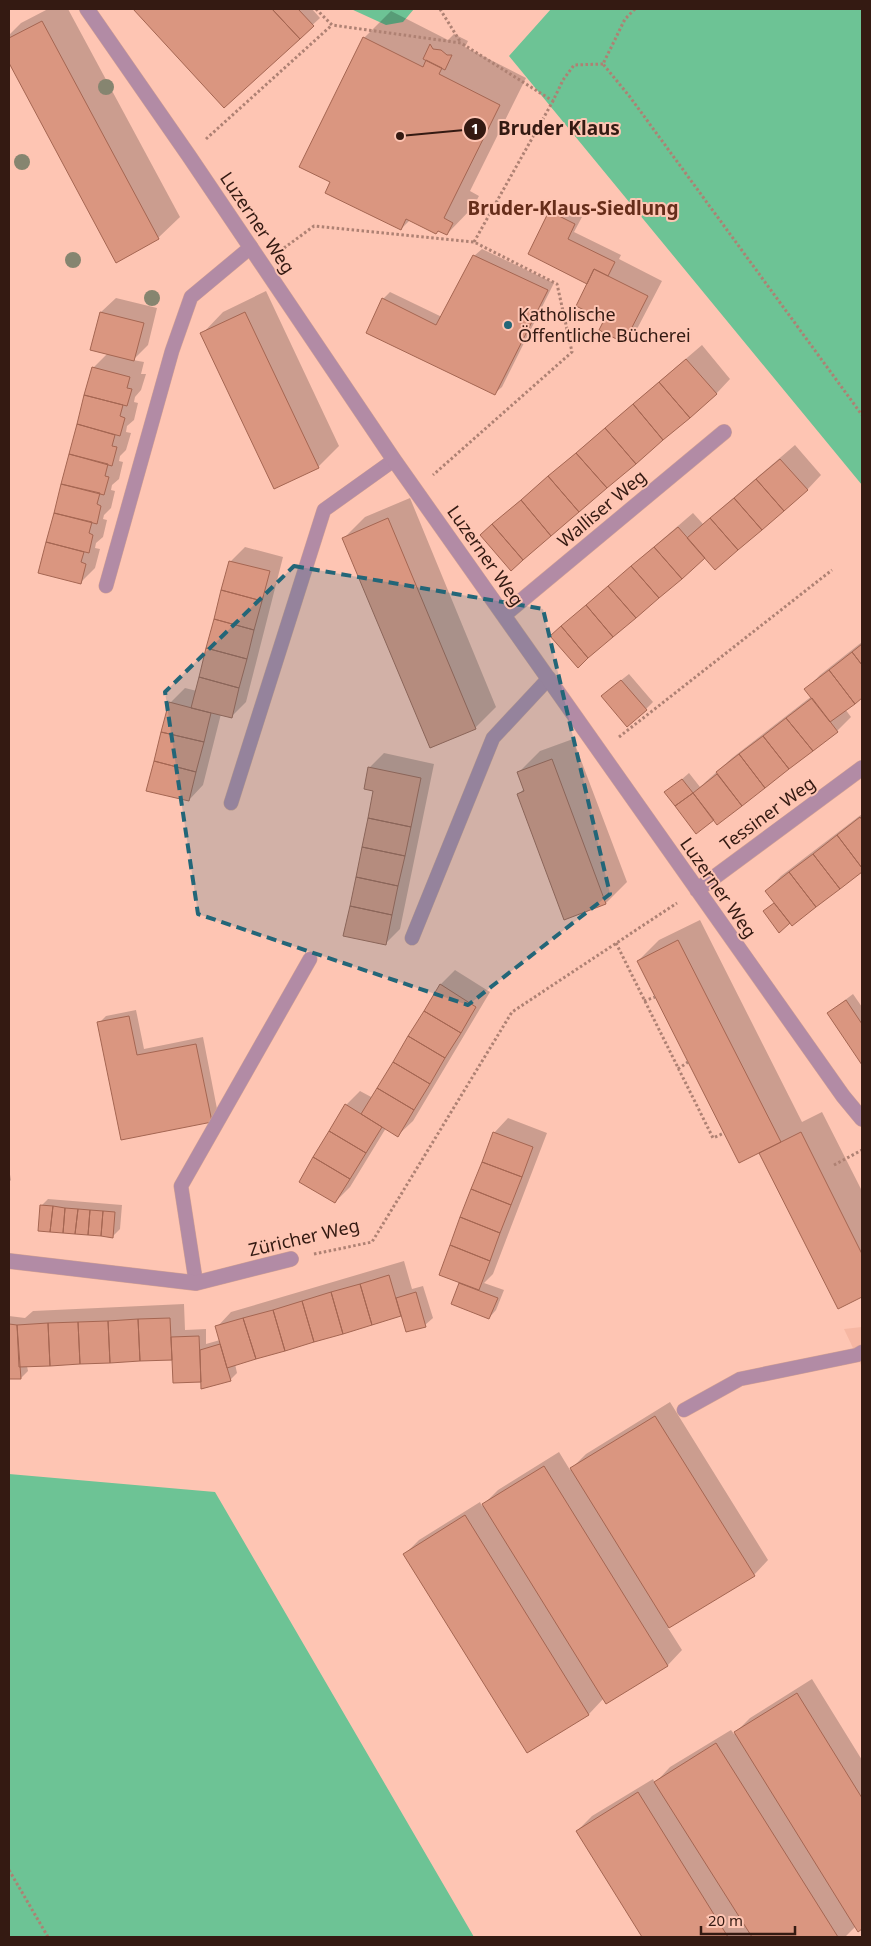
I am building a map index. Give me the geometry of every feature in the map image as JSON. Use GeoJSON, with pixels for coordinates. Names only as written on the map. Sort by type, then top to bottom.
{"type":"FeatureCollection","features":[{"type":"Feature","properties":{"kind":"street","name":"Luzerner Weg"},"geometry":{"type":"LineString","coordinates":[[87,9],[189,156],[394,460],[601,752],[696,890],[862,1120]]}},
{"type":"Feature","properties":{"kind":"street","name":"Walliser Weg"},"geometry":{"type":"LineString","coordinates":[[504,615],[724,432]]}},
{"type":"Feature","properties":{"kind":"street","name":"Tessiner Weg"},"geometry":{"type":"LineString","coordinates":[[696,890],[862,768]]}},
{"type":"Feature","properties":{"kind":"street","name":"Züricher Weg"},"geometry":{"type":"LineString","coordinates":[[9,1261],[196,1283],[291,1258]]}},
{"type":"Feature","properties":{"kind":"lane"},"geometry":{"type":"LineString","coordinates":[[106,586],[172,351],[190,297],[250,248]]}},
{"type":"Feature","properties":{"kind":"lane"},"geometry":{"type":"LineString","coordinates":[[231,803],[324,510],[394,460]]}},
{"type":"Feature","properties":{"kind":"lane"},"geometry":{"type":"LineString","coordinates":[[412,938],[493,738],[548,678]]}},
{"type":"Feature","properties":{"kind":"lane"},"geometry":{"type":"LineString","coordinates":[[196,1283],[181,1186],[310,958]]}},
{"type":"Feature","properties":{"kind":"lane"},"geometry":{"type":"LineString","coordinates":[[684,1410],[740,1379],[857,1355],[862,1352]]}},
{"type":"Feature","properties":{"kind":"path"},"geometry":{"type":"LineString","coordinates":[[316,9],[332,25],[461,44],[553,101]]}},
{"type":"Feature","properties":{"kind":"path"},"geometry":{"type":"LineString","coordinates":[[440,9],[461,44]]}},
{"type":"Feature","properties":{"kind":"path"},"geometry":{"type":"LineString","coordinates":[[603,64],[625,19],[635,9]]}},
{"type":"Feature","properties":{"kind":"path"},"geometry":{"type":"LineString","coordinates":[[189,156],[332,25]]}},
{"type":"Feature","properties":{"kind":"path"},"geometry":{"type":"LineString","coordinates":[[474,242],[563,80],[574,65],[603,64]]}},
{"type":"Feature","properties":{"kind":"path"},"geometry":{"type":"LineString","coordinates":[[603,64],[630,97],[862,415]]}},
{"type":"Feature","properties":{"kind":"path"},"geometry":{"type":"LineString","coordinates":[[262,265],[314,226],[474,242],[557,284],[572,352],[416,490]]}},
{"type":"Feature","properties":{"kind":"path"},"geometry":{"type":"LineString","coordinates":[[601,752],[832,570]]}},
{"type":"Feature","properties":{"kind":"path"},"geometry":{"type":"LineString","coordinates":[[696,890],[616,943],[712,1138],[724,1133]]}},
{"type":"Feature","properties":{"kind":"path","name":"Züricher Weg"},"geometry":{"type":"LineString","coordinates":[[291,1258],[372,1242],[512,1012],[616,943]]}},
{"type":"Feature","properties":{"kind":"path"},"geometry":{"type":"LineString","coordinates":[[644,1001],[655,997]]}},
{"type":"Feature","properties":{"kind":"path"},"geometry":{"type":"LineString","coordinates":[[678,1069],[688,1062]]}},
{"type":"Feature","properties":{"kind":"path"},"geometry":{"type":"LineString","coordinates":[[834,1165],[862,1150]]}},
{"type":"Feature","properties":{"kind":"path"},"geometry":{"type":"LineString","coordinates":[[9,1870],[48,1937]]}},
{"type":"Feature","properties":{"kind":"highlighted area"},"geometry":{"type":"Polygon","coordinates":[[[294,566],[543,609],[610,894],[468,1005],[198,914],[165,692],[294,566]]]}},
{"type":"Feature","properties":{"kind":"shaded area"},"geometry":{"type":"Polygon","coordinates":[[[862,1327],[862,1367],[844,1329],[862,1327]]]}},
{"type":"Feature","properties":{"kind":"green space"},"geometry":{"type":"Polygon","coordinates":[[[351,9],[414,9],[403,22],[386,25],[351,9]]]}},
{"type":"Feature","properties":{"kind":"green space"},"geometry":{"type":"Polygon","coordinates":[[[551,9],[862,9],[862,485],[509,56],[551,9]]]}},
{"type":"Feature","properties":{"kind":"green space"},"geometry":{"type":"Polygon","coordinates":[[[9,1474],[215,1492],[474,1937],[9,1937],[9,1474]]]}},
{"type":"Feature","properties":{"kind":"building"},"geometry":{"type":"Polygon","coordinates":[[[133,9],[272,9],[300,39],[224,108],[133,9]]]}},
{"type":"Feature","properties":{"kind":"building"},"geometry":{"type":"Polygon","coordinates":[[[272,9],[298,9],[314,26],[300,39],[272,9]]]}},
{"type":"Feature","properties":{"kind":"building"},"geometry":{"type":"Polygon","coordinates":[[[42,21],[159,239],[116,263],[9,63],[9,38],[42,21]]]}},
{"type":"Feature","properties":{"kind":"building"},"geometry":{"type":"Polygon","coordinates":[[[363,37],[423,67],[426,60],[442,68],[439,74],[500,105],[444,218],[453,223],[447,235],[438,231],[436,234],[406,219],[401,230],[325,193],[330,182],[299,167],[363,37]]]}},
{"type":"Feature","properties":{"kind":"building"},"geometry":{"type":"Polygon","coordinates":[[[430,44],[433,49],[441,50],[447,55],[452,55],[445,70],[423,59],[430,44]]]}},
{"type":"Feature","properties":{"kind":"building"},"geometry":{"type":"Polygon","coordinates":[[[549,211],[575,224],[568,239],[615,262],[608,276],[594,269],[587,284],[528,254],[549,211]]]}},
{"type":"Feature","properties":{"kind":"building"},"geometry":{"type":"Polygon","coordinates":[[[473,255],[548,290],[495,395],[366,333],[382,298],[436,325],[473,255]]]}},
{"type":"Feature","properties":{"kind":"building"},"geometry":{"type":"Polygon","coordinates":[[[594,269],[648,296],[624,343],[599,330],[604,320],[576,306],[594,269]]]}},
{"type":"Feature","properties":{"kind":"building"},"geometry":{"type":"Polygon","coordinates":[[[100,312],[144,323],[134,361],[90,350],[100,312]]]}},
{"type":"Feature","properties":{"kind":"building"},"geometry":{"type":"Polygon","coordinates":[[[245,312],[319,468],[274,489],[200,333],[245,312]]]}},
{"type":"Feature","properties":{"kind":"building"},"geometry":{"type":"Polygon","coordinates":[[[686,359],[717,394],[690,418],[659,382],[686,359]]]}},
{"type":"Feature","properties":{"kind":"building"},"geometry":{"type":"Polygon","coordinates":[[[92,367],[130,377],[127,388],[132,389],[127,406],[84,395],[92,367]]]}},
{"type":"Feature","properties":{"kind":"building"},"geometry":{"type":"Polygon","coordinates":[[[659,382],[690,418],[663,440],[633,404],[659,382]]]}},
{"type":"Feature","properties":{"kind":"building"},"geometry":{"type":"Polygon","coordinates":[[[84,395],[123,405],[120,416],[125,418],[120,436],[77,424],[84,395]]]}},
{"type":"Feature","properties":{"kind":"building"},"geometry":{"type":"Polygon","coordinates":[[[633,404],[663,440],[636,464],[605,428],[633,404]]]}},
{"type":"Feature","properties":{"kind":"building"},"geometry":{"type":"Polygon","coordinates":[[[77,424],[115,435],[112,446],[117,447],[112,466],[69,454],[77,424]]]}},
{"type":"Feature","properties":{"kind":"building"},"geometry":{"type":"Polygon","coordinates":[[[605,428],[636,464],[607,488],[576,453],[605,428]]]}},
{"type":"Feature","properties":{"kind":"building"},"geometry":{"type":"Polygon","coordinates":[[[576,453],[607,488],[579,512],[548,476],[576,453]]]}},
{"type":"Feature","properties":{"kind":"building"},"geometry":{"type":"Polygon","coordinates":[[[69,454],[108,464],[105,476],[109,477],[104,495],[61,484],[69,454]]]}},
{"type":"Feature","properties":{"kind":"building"},"geometry":{"type":"Polygon","coordinates":[[[780,459],[808,490],[784,511],[756,479],[780,459]]]}},
{"type":"Feature","properties":{"kind":"building"},"geometry":{"type":"Polygon","coordinates":[[[548,476],[579,512],[551,536],[521,500],[548,476]]]}},
{"type":"Feature","properties":{"kind":"building"},"geometry":{"type":"Polygon","coordinates":[[[756,479],[784,511],[762,530],[734,498],[756,479]]]}},
{"type":"Feature","properties":{"kind":"building"},"geometry":{"type":"Polygon","coordinates":[[[61,484],[100,493],[97,504],[101,506],[97,524],[54,513],[61,484]]]}},
{"type":"Feature","properties":{"kind":"building"},"geometry":{"type":"Polygon","coordinates":[[[734,498],[762,530],[738,550],[710,518],[734,498]]]}},
{"type":"Feature","properties":{"kind":"building"},"geometry":{"type":"Polygon","coordinates":[[[521,500],[551,536],[523,560],[492,524],[521,500]]]}},
{"type":"Feature","properties":{"kind":"building"},"geometry":{"type":"Polygon","coordinates":[[[54,513],[92,522],[89,533],[93,535],[89,553],[46,542],[54,513]]]}},
{"type":"Feature","properties":{"kind":"building"},"geometry":{"type":"Polygon","coordinates":[[[388,518],[476,729],[430,748],[342,538],[388,518]]]}},
{"type":"Feature","properties":{"kind":"building"},"geometry":{"type":"Polygon","coordinates":[[[710,518],[738,550],[715,570],[687,538],[710,518]]]}},
{"type":"Feature","properties":{"kind":"building"},"geometry":{"type":"Polygon","coordinates":[[[492,524],[523,560],[511,571],[480,535],[492,524]]]}},
{"type":"Feature","properties":{"kind":"building"},"geometry":{"type":"Polygon","coordinates":[[[678,527],[705,558],[682,579],[654,547],[678,527]]]}},
{"type":"Feature","properties":{"kind":"building"},"geometry":{"type":"Polygon","coordinates":[[[46,542],[84,552],[81,562],[86,564],[81,584],[38,573],[46,542]]]}},
{"type":"Feature","properties":{"kind":"building"},"geometry":{"type":"Polygon","coordinates":[[[654,547],[682,579],[659,598],[631,566],[654,547]]]}},
{"type":"Feature","properties":{"kind":"building"},"geometry":{"type":"Polygon","coordinates":[[[229,561],[270,571],[262,601],[221,590],[229,561]]]}},
{"type":"Feature","properties":{"kind":"building"},"geometry":{"type":"Polygon","coordinates":[[[631,566],[659,598],[636,618],[608,586],[631,566]]]}},
{"type":"Feature","properties":{"kind":"building"},"geometry":{"type":"Polygon","coordinates":[[[608,586],[636,618],[613,637],[586,605],[608,586]]]}},
{"type":"Feature","properties":{"kind":"building"},"geometry":{"type":"Polygon","coordinates":[[[221,590],[262,601],[254,630],[214,619],[221,590]]]}},
{"type":"Feature","properties":{"kind":"building"},"geometry":{"type":"Polygon","coordinates":[[[586,605],[613,637],[588,658],[561,626],[586,605]]]}},
{"type":"Feature","properties":{"kind":"building"},"geometry":{"type":"Polygon","coordinates":[[[214,619],[254,630],[247,659],[206,648],[214,619]]]}},
{"type":"Feature","properties":{"kind":"building"},"geometry":{"type":"Polygon","coordinates":[[[561,626],[588,658],[578,668],[550,636],[561,626]]]}},
{"type":"Feature","properties":{"kind":"building"},"geometry":{"type":"Polygon","coordinates":[[[862,644],[862,665],[852,652],[862,644]]]}},
{"type":"Feature","properties":{"kind":"building"},"geometry":{"type":"Polygon","coordinates":[[[206,648],[247,659],[239,688],[199,677],[206,648]]]}},
{"type":"Feature","properties":{"kind":"building"},"geometry":{"type":"Polygon","coordinates":[[[852,652],[862,665],[862,698],[855,704],[829,670],[852,652]]]}},
{"type":"Feature","properties":{"kind":"building"},"geometry":{"type":"Polygon","coordinates":[[[829,670],[855,704],[830,722],[804,689],[829,670]]]}},
{"type":"Feature","properties":{"kind":"building"},"geometry":{"type":"Polygon","coordinates":[[[199,677],[239,688],[232,718],[191,708],[199,677]]]}},
{"type":"Feature","properties":{"kind":"building"},"geometry":{"type":"Polygon","coordinates":[[[621,680],[647,710],[627,727],[601,696],[621,680]]]}},
{"type":"Feature","properties":{"kind":"building"},"geometry":{"type":"Polygon","coordinates":[[[812,698],[838,732],[813,751],[786,718],[812,698]]]}},
{"type":"Feature","properties":{"kind":"building"},"geometry":{"type":"Polygon","coordinates":[[[169,702],[211,713],[204,742],[161,732],[169,702]]]}},
{"type":"Feature","properties":{"kind":"building"},"geometry":{"type":"Polygon","coordinates":[[[786,718],[813,751],[789,769],[763,736],[786,718]]]}},
{"type":"Feature","properties":{"kind":"building"},"geometry":{"type":"Polygon","coordinates":[[[161,732],[204,742],[196,772],[154,761],[161,732]]]}},
{"type":"Feature","properties":{"kind":"building"},"geometry":{"type":"Polygon","coordinates":[[[763,736],[789,769],[765,788],[739,754],[763,736]]]}},
{"type":"Feature","properties":{"kind":"building"},"geometry":{"type":"Polygon","coordinates":[[[739,754],[765,788],[742,806],[716,772],[739,754]]]}},
{"type":"Feature","properties":{"kind":"building"},"geometry":{"type":"Polygon","coordinates":[[[552,759],[606,904],[564,920],[517,794],[524,791],[517,772],[552,759]]]}},
{"type":"Feature","properties":{"kind":"building"},"geometry":{"type":"Polygon","coordinates":[[[154,761],[196,772],[189,801],[146,791],[154,761]]]}},
{"type":"Feature","properties":{"kind":"building"},"geometry":{"type":"Polygon","coordinates":[[[368,767],[421,778],[411,827],[368,818],[373,791],[364,789],[368,767]]]}},
{"type":"Feature","properties":{"kind":"building"},"geometry":{"type":"Polygon","coordinates":[[[717,774],[742,806],[717,825],[693,793],[717,774]]]}},
{"type":"Feature","properties":{"kind":"building"},"geometry":{"type":"Polygon","coordinates":[[[682,779],[693,793],[675,806],[664,792],[682,779]]]}},
{"type":"Feature","properties":{"kind":"building"},"geometry":{"type":"Polygon","coordinates":[[[693,793],[714,820],[696,834],[675,806],[693,793]]]}},
{"type":"Feature","properties":{"kind":"building"},"geometry":{"type":"Polygon","coordinates":[[[860,817],[862,820],[862,868],[837,835],[860,817]]]}},
{"type":"Feature","properties":{"kind":"building"},"geometry":{"type":"Polygon","coordinates":[[[368,818],[411,827],[405,856],[362,847],[368,818]]]}},
{"type":"Feature","properties":{"kind":"building"},"geometry":{"type":"Polygon","coordinates":[[[837,835],[862,868],[862,872],[840,889],[813,854],[837,835]]]}},
{"type":"Feature","properties":{"kind":"building"},"geometry":{"type":"Polygon","coordinates":[[[362,847],[405,856],[398,886],[356,877],[362,847]]]}},
{"type":"Feature","properties":{"kind":"building"},"geometry":{"type":"Polygon","coordinates":[[[813,854],[840,889],[816,907],[789,872],[813,854]]]}},
{"type":"Feature","properties":{"kind":"building"},"geometry":{"type":"Polygon","coordinates":[[[789,872],[816,907],[792,926],[765,891],[789,872]]]}},
{"type":"Feature","properties":{"kind":"building"},"geometry":{"type":"Polygon","coordinates":[[[356,877],[398,886],[392,915],[350,906],[356,877]]]}},
{"type":"Feature","properties":{"kind":"building"},"geometry":{"type":"Polygon","coordinates":[[[774,903],[790,923],[779,933],[763,911],[774,903]]]}},
{"type":"Feature","properties":{"kind":"building"},"geometry":{"type":"Polygon","coordinates":[[[350,906],[392,915],[386,945],[343,936],[350,906]]]}},
{"type":"Feature","properties":{"kind":"building"},"geometry":{"type":"Polygon","coordinates":[[[678,940],[781,1142],[739,1163],[637,961],[678,940]]]}},
{"type":"Feature","properties":{"kind":"building"},"geometry":{"type":"Polygon","coordinates":[[[440,984],[476,1007],[461,1033],[424,1011],[440,984]]]}},
{"type":"Feature","properties":{"kind":"building"},"geometry":{"type":"Polygon","coordinates":[[[846,1000],[862,1024],[862,1065],[827,1013],[846,1000]]]}},
{"type":"Feature","properties":{"kind":"building"},"geometry":{"type":"Polygon","coordinates":[[[424,1011],[461,1033],[445,1058],[408,1036],[424,1011]]]}},
{"type":"Feature","properties":{"kind":"building"},"geometry":{"type":"Polygon","coordinates":[[[129,1016],[137,1055],[196,1044],[212,1122],[121,1140],[97,1022],[129,1016]]]}},
{"type":"Feature","properties":{"kind":"building"},"geometry":{"type":"Polygon","coordinates":[[[408,1036],[445,1058],[430,1084],[393,1062],[408,1036]]]}},
{"type":"Feature","properties":{"kind":"building"},"geometry":{"type":"Polygon","coordinates":[[[393,1062],[430,1084],[414,1110],[377,1088],[393,1062]]]}},
{"type":"Feature","properties":{"kind":"building"},"geometry":{"type":"Polygon","coordinates":[[[377,1088],[414,1110],[398,1137],[361,1114],[377,1088]]]}},
{"type":"Feature","properties":{"kind":"building"},"geometry":{"type":"Polygon","coordinates":[[[345,1104],[382,1127],[366,1153],[329,1131],[345,1104]]]}},
{"type":"Feature","properties":{"kind":"building"},"geometry":{"type":"Polygon","coordinates":[[[329,1131],[366,1153],[350,1179],[313,1157],[329,1131]]]}},
{"type":"Feature","properties":{"kind":"building"},"geometry":{"type":"Polygon","coordinates":[[[493,1132],[533,1147],[522,1177],[482,1162],[493,1132]]]}},
{"type":"Feature","properties":{"kind":"building"},"geometry":{"type":"Polygon","coordinates":[[[801,1132],[862,1254],[862,1297],[838,1309],[759,1153],[801,1132]]]}},
{"type":"Feature","properties":{"kind":"building"},"geometry":{"type":"Polygon","coordinates":[[[313,1157],[350,1179],[335,1203],[299,1182],[313,1157]]]}},
{"type":"Feature","properties":{"kind":"building"},"geometry":{"type":"Polygon","coordinates":[[[482,1162],[522,1177],[511,1205],[471,1189],[482,1162]]]}},
{"type":"Feature","properties":{"kind":"building"},"geometry":{"type":"Polygon","coordinates":[[[471,1189],[511,1205],[500,1233],[460,1217],[471,1189]]]}},
{"type":"Feature","properties":{"kind":"building"},"geometry":{"type":"Polygon","coordinates":[[[40,1205],[53,1206],[50,1232],[38,1231],[40,1205]]]}},
{"type":"Feature","properties":{"kind":"building"},"geometry":{"type":"Polygon","coordinates":[[[53,1206],[65,1208],[63,1233],[50,1232],[53,1206]]]}},
{"type":"Feature","properties":{"kind":"building"},"geometry":{"type":"Polygon","coordinates":[[[65,1208],[78,1209],[75,1234],[63,1233],[65,1208]]]}},
{"type":"Feature","properties":{"kind":"building"},"geometry":{"type":"Polygon","coordinates":[[[78,1209],[90,1210],[88,1235],[75,1234],[78,1209]]]}},
{"type":"Feature","properties":{"kind":"building"},"geometry":{"type":"Polygon","coordinates":[[[90,1210],[103,1211],[101,1236],[88,1235],[90,1210]]]}},
{"type":"Feature","properties":{"kind":"building"},"geometry":{"type":"Polygon","coordinates":[[[103,1211],[115,1212],[113,1238],[101,1236],[103,1211]]]}},
{"type":"Feature","properties":{"kind":"building"},"geometry":{"type":"Polygon","coordinates":[[[460,1217],[500,1233],[490,1261],[450,1245],[460,1217]]]}},
{"type":"Feature","properties":{"kind":"building"},"geometry":{"type":"Polygon","coordinates":[[[450,1245],[490,1261],[479,1290],[439,1275],[450,1245]]]}},
{"type":"Feature","properties":{"kind":"building"},"geometry":{"type":"Polygon","coordinates":[[[389,1275],[401,1316],[372,1325],[360,1284],[389,1275]]]}},
{"type":"Feature","properties":{"kind":"building"},"geometry":{"type":"Polygon","coordinates":[[[459,1283],[498,1298],[489,1319],[451,1304],[459,1283]]]}},
{"type":"Feature","properties":{"kind":"building"},"geometry":{"type":"Polygon","coordinates":[[[360,1284],[372,1325],[343,1334],[331,1292],[360,1284]]]}},
{"type":"Feature","properties":{"kind":"building"},"geometry":{"type":"Polygon","coordinates":[[[331,1292],[343,1334],[314,1342],[302,1301],[331,1292]]]}},
{"type":"Feature","properties":{"kind":"building"},"geometry":{"type":"Polygon","coordinates":[[[416,1292],[426,1327],[406,1332],[396,1298],[416,1292]]]}},
{"type":"Feature","properties":{"kind":"building"},"geometry":{"type":"Polygon","coordinates":[[[302,1301],[314,1342],[285,1351],[273,1310],[302,1301]]]}},
{"type":"Feature","properties":{"kind":"building"},"geometry":{"type":"Polygon","coordinates":[[[273,1310],[285,1351],[256,1359],[243,1318],[273,1310]]]}},
{"type":"Feature","properties":{"kind":"building"},"geometry":{"type":"Polygon","coordinates":[[[170,1318],[172,1360],[140,1361],[138,1319],[170,1318]]]}},
{"type":"Feature","properties":{"kind":"building"},"geometry":{"type":"Polygon","coordinates":[[[243,1318],[256,1359],[227,1368],[215,1326],[243,1318]]]}},
{"type":"Feature","properties":{"kind":"building"},"geometry":{"type":"Polygon","coordinates":[[[138,1319],[140,1361],[110,1363],[108,1321],[138,1319]]]}},
{"type":"Feature","properties":{"kind":"building"},"geometry":{"type":"Polygon","coordinates":[[[108,1321],[110,1363],[80,1364],[78,1322],[108,1321]]]}},
{"type":"Feature","properties":{"kind":"building"},"geometry":{"type":"Polygon","coordinates":[[[78,1322],[80,1364],[50,1366],[48,1323],[78,1322]]]}},
{"type":"Feature","properties":{"kind":"building"},"geometry":{"type":"Polygon","coordinates":[[[48,1323],[50,1366],[19,1367],[17,1325],[48,1323]]]}},
{"type":"Feature","properties":{"kind":"building"},"geometry":{"type":"Polygon","coordinates":[[[9,1324],[17,1325],[21,1379],[9,1379],[9,1324]]]}},
{"type":"Feature","properties":{"kind":"building"},"geometry":{"type":"Polygon","coordinates":[[[199,1336],[201,1382],[173,1383],[171,1337],[199,1336]]]}},
{"type":"Feature","properties":{"kind":"building"},"geometry":{"type":"Polygon","coordinates":[[[220,1344],[231,1381],[201,1389],[200,1350],[220,1344]]]}},
{"type":"Feature","properties":{"kind":"building"},"geometry":{"type":"Polygon","coordinates":[[[655,1416],[755,1576],[669,1628],[570,1468],[655,1416]]]}},
{"type":"Feature","properties":{"kind":"building"},"geometry":{"type":"Polygon","coordinates":[[[544,1466],[668,1666],[606,1704],[482,1504],[544,1466]]]}},
{"type":"Feature","properties":{"kind":"building"},"geometry":{"type":"Polygon","coordinates":[[[465,1515],[589,1715],[527,1753],[403,1554],[465,1515]]]}},
{"type":"Feature","properties":{"kind":"building"},"geometry":{"type":"Polygon","coordinates":[[[797,1693],[862,1798],[862,1929],[858,1932],[734,1732],[797,1693]]]}},
{"type":"Feature","properties":{"kind":"building"},"geometry":{"type":"Polygon","coordinates":[[[716,1743],[838,1937],[752,1937],[654,1782],[716,1743]]]}},
{"type":"Feature","properties":{"kind":"building"},"geometry":{"type":"Polygon","coordinates":[[[638,1792],[728,1937],[642,1937],[576,1831],[638,1792]]]}},
{"type":"Feature","properties":{"kind":"place","name":"Bruder Klaus"},"geometry":{"type":"Point","coordinates":[400,136]}},
{"type":"Feature","properties":{"kind":"place","name":"Katholische Öffentliche Bücherei"},"geometry":{"type":"Point","coordinates":[508,325]}},
{"type":"Feature","properties":{"kind":"district","name":"Bruder-Klaus-Siedlung"},"geometry":{"type":"Point","coordinates":[573,208]}}]}
